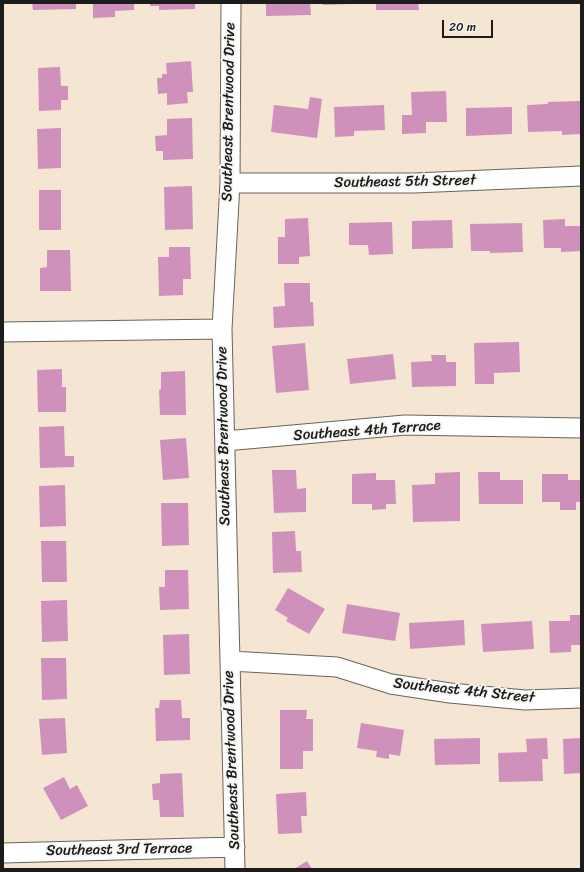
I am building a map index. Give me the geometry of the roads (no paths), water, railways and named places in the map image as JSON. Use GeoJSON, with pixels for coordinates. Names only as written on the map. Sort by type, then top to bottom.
{"type":"FeatureCollection","features":[{"type":"Feature","properties":{"kind":"street","name":"Southeast Brentwood Drive"},"geometry":{"type":"LineString","coordinates":[[231,3],[230,183],[222,329],[235,869]]}},
{"type":"Feature","properties":{"kind":"street","name":"Southeast 5th Street"},"geometry":{"type":"LineString","coordinates":[[230,183],[414,183],[581,176]]}},
{"type":"Feature","properties":{"kind":"street"},"geometry":{"type":"LineString","coordinates":[[3,332],[222,329]]}},
{"type":"Feature","properties":{"kind":"street","name":"Southeast 4th Terrace"},"geometry":{"type":"LineString","coordinates":[[225,442],[405,425],[581,428]]}},
{"type":"Feature","properties":{"kind":"street","name":"Southeast 4th Street"},"geometry":{"type":"LineString","coordinates":[[230,661],[338,667],[391,684],[450,693],[525,700],[581,698]]}},
{"type":"Feature","properties":{"kind":"street","name":"Southeast 3rd Terrace"},"geometry":{"type":"LineString","coordinates":[[3,853],[235,847]]}}]}
